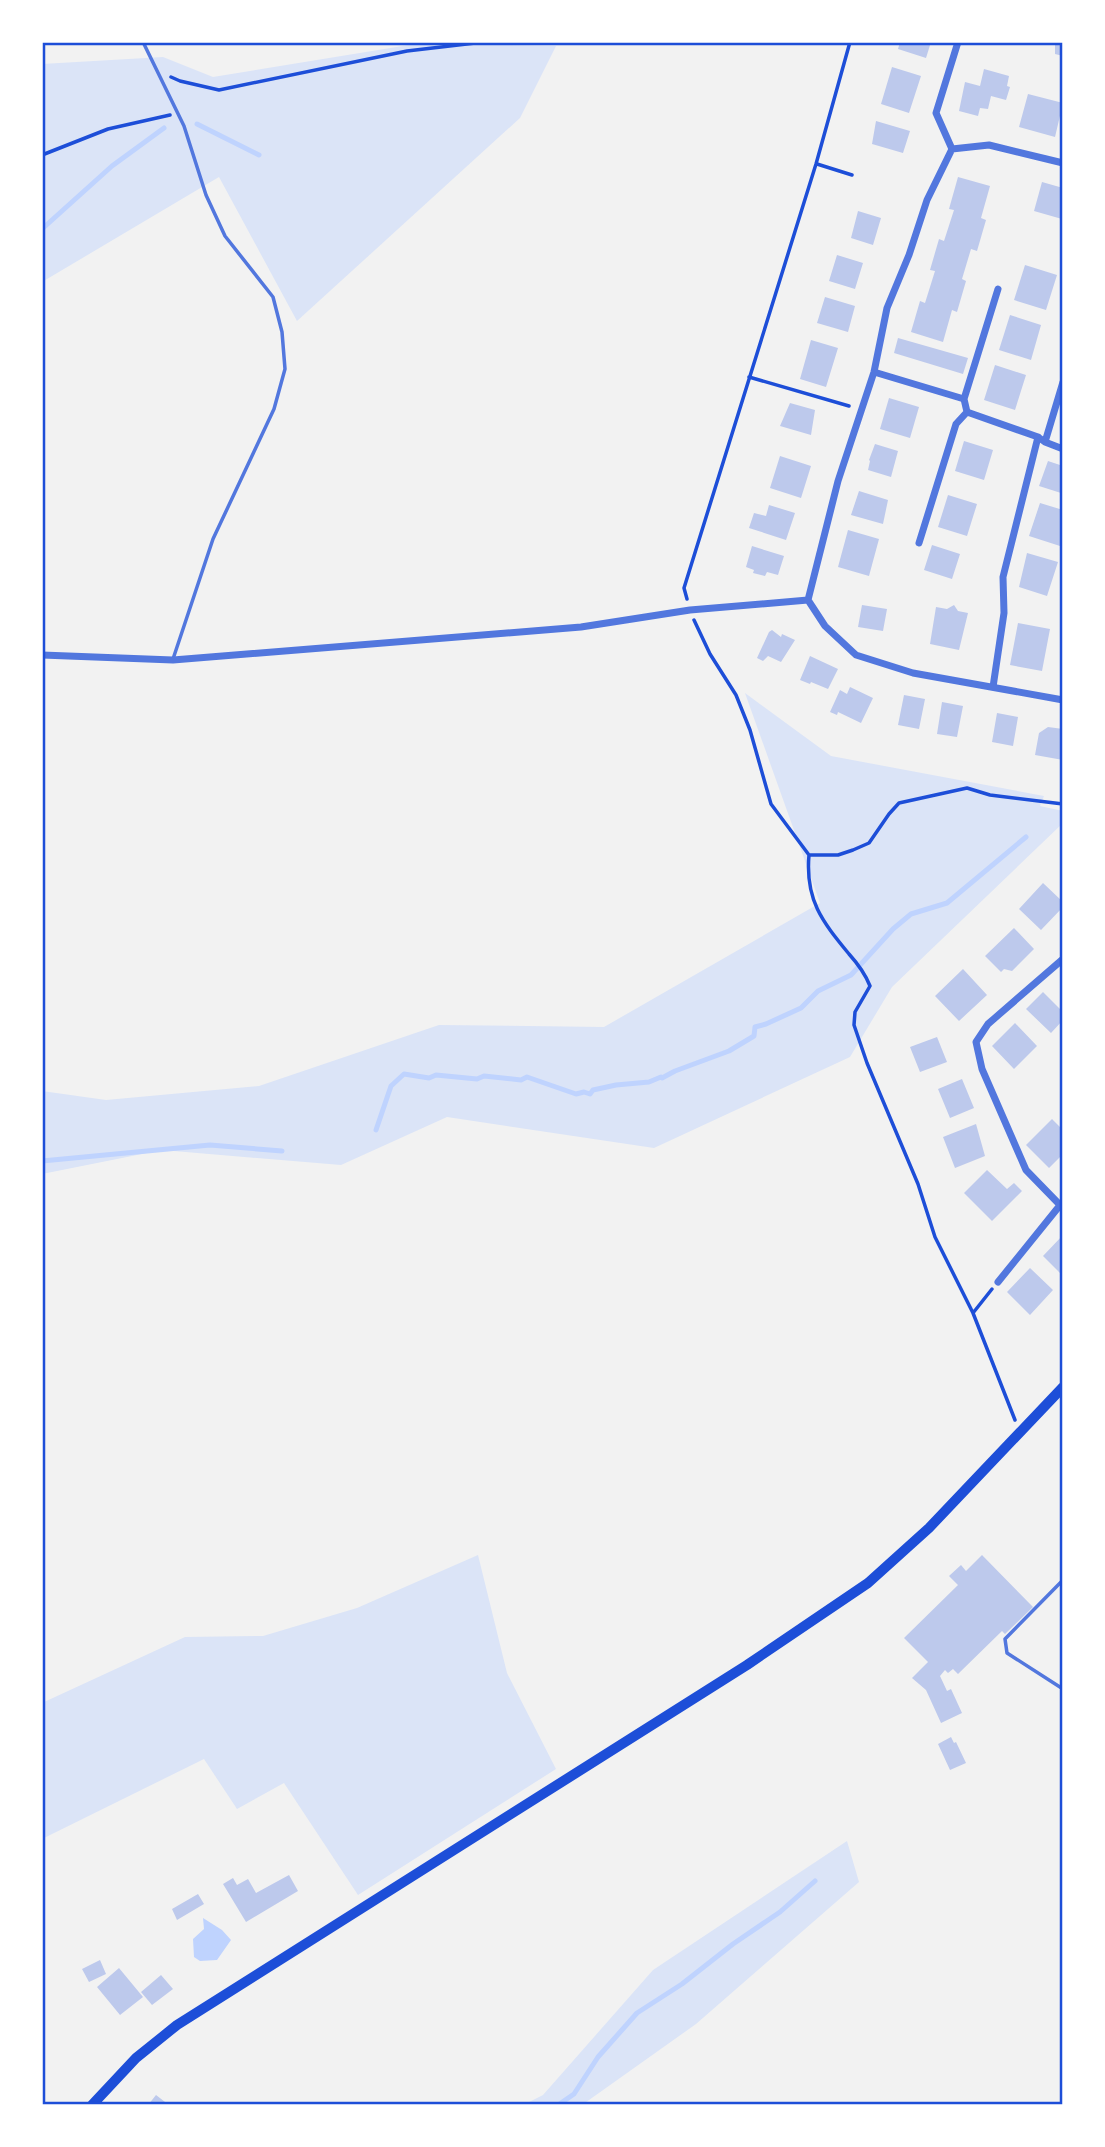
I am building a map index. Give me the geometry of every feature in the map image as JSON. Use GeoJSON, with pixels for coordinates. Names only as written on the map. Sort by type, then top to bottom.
{"type":"FeatureCollection","features":[{"type":"Feature","properties":{"kind":"main road"},"geometry":{"type":"LineString","coordinates":[[92,2105],[136,2057],[177,2025],[747,1665],[868,1583],[929,1528],[1063,1387]]}},
{"type":"Feature","properties":{"kind":"street"},"geometry":{"type":"LineString","coordinates":[[952,149],[936,113],[958,42]]}},
{"type":"Feature","properties":{"kind":"street"},"geometry":{"type":"LineString","coordinates":[[952,149],[989,145],[1063,163]]}},
{"type":"Feature","properties":{"kind":"street"},"geometry":{"type":"LineString","coordinates":[[952,149],[927,200],[909,255],[887,308],[874,372],[838,481],[808,600],[825,626],[856,655],[913,673],[1063,700]]}},
{"type":"Feature","properties":{"kind":"street"},"geometry":{"type":"LineString","coordinates":[[967,412],[964,398],[998,289]]}},
{"type":"Feature","properties":{"kind":"street"},"geometry":{"type":"LineString","coordinates":[[874,372],[964,398]]}},
{"type":"Feature","properties":{"kind":"street"},"geometry":{"type":"LineString","coordinates":[[1045,442],[1063,382]]}},
{"type":"Feature","properties":{"kind":"street"},"geometry":{"type":"LineString","coordinates":[[967,412],[1038,436],[1063,449]]}},
{"type":"Feature","properties":{"kind":"street"},"geometry":{"type":"LineString","coordinates":[[919,543],[956,424],[967,412]]}},
{"type":"Feature","properties":{"kind":"street"},"geometry":{"type":"LineString","coordinates":[[993,687],[1004,612],[1003,576],[1038,436]]}},
{"type":"Feature","properties":{"kind":"street"},"geometry":{"type":"LineString","coordinates":[[42,654],[173,660],[581,626],[690,610],[808,600]]}},
{"type":"Feature","properties":{"kind":"street"},"geometry":{"type":"LineString","coordinates":[[998,1282],[1062,1203],[1026,1170],[982,1069],[976,1042],[988,1024],[1063,960]]}},
{"type":"Feature","properties":{"kind":"lane"},"geometry":{"type":"LineString","coordinates":[[143,42],[178,113],[206,195],[225,236],[273,297],[282,332],[285,369],[274,409],[213,539],[173,660]]}},
{"type":"Feature","properties":{"kind":"lane"},"geometry":{"type":"LineString","coordinates":[[1063,1580],[1005,1639],[1007,1653],[1063,1689]]}},
{"type":"Feature","properties":{"kind":"path"},"geometry":{"type":"LineString","coordinates":[[157,70],[180,81],[219,90],[407,51],[484,42]]}},
{"type":"Feature","properties":{"kind":"path"},"geometry":{"type":"LineString","coordinates":[[850,42],[816,164],[684,588],[690,610],[710,654],[736,695],[750,730],[771,804],[809,855],[807,877],[813,902],[823,922],[866,975],[870,986],[855,1012],[854,1025],[867,1063],[918,1184],[935,1237],[974,1313],[1019,1431]]}},
{"type":"Feature","properties":{"kind":"path"},"geometry":{"type":"LineString","coordinates":[[42,155],[108,129],[178,113]]}},
{"type":"Feature","properties":{"kind":"path"},"geometry":{"type":"LineString","coordinates":[[816,164],[852,175]]}},
{"type":"Feature","properties":{"kind":"path"},"geometry":{"type":"LineString","coordinates":[[748,377],[862,409]]}},
{"type":"Feature","properties":{"kind":"path"},"geometry":{"type":"LineString","coordinates":[[809,855],[838,855],[869,843],[899,803],[967,788],[990,795],[1063,804]]}},
{"type":"Feature","properties":{"kind":"path"},"geometry":{"type":"LineString","coordinates":[[974,1313],[998,1282]]}},
{"type":"Feature","properties":{"kind":"shaded area"},"geometry":{"type":"Polygon","coordinates":[[[421,43],[556,46],[520,118],[297,321],[219,177],[42,282],[42,64],[163,57],[213,77],[421,43]]]}},
{"type":"Feature","properties":{"kind":"shaded area"},"geometry":{"type":"Polygon","coordinates":[[[745,693],[831,756],[1044,796],[1040,806],[1063,811],[1063,823],[892,987],[850,1057],[654,1148],[447,1117],[341,1165],[162,1150],[42,1174],[42,1091],[106,1100],[259,1086],[439,1025],[604,1027],[820,903],[745,693]]]}},
{"type":"Feature","properties":{"kind":"shaded area"},"geometry":{"type":"Polygon","coordinates":[[[478,1555],[507,1673],[556,1769],[358,1895],[284,1783],[237,1809],[204,1759],[42,1839],[42,1703],[185,1637],[263,1636],[357,1608],[478,1555]]]}},
{"type":"Feature","properties":{"kind":"shaded area"},"geometry":{"type":"Polygon","coordinates":[[[847,1841],[859,1882],[696,2024],[582,2105],[523,2105],[543,2095],[653,1970],[847,1841]]]}},
{"type":"Feature","properties":{"kind":"water"},"geometry":{"type":"Polygon","coordinates":[[[203,1918],[222,1930],[231,1940],[217,1960],[200,1961],[194,1957],[193,1939],[204,1929],[203,1918]]]}},
{"type":"Feature","properties":{"kind":"building"},"geometry":{"type":"Polygon","coordinates":[[[900,42],[931,42],[926,58],[898,49],[900,42]]]}},
{"type":"Feature","properties":{"kind":"building"},"geometry":{"type":"Polygon","coordinates":[[[1055,42],[1063,42],[1063,56],[1055,54],[1055,42]]]}},
{"type":"Feature","properties":{"kind":"building"},"geometry":{"type":"Polygon","coordinates":[[[892,67],[921,76],[909,113],[881,104],[892,67]]]}},
{"type":"Feature","properties":{"kind":"building"},"geometry":{"type":"Polygon","coordinates":[[[984,69],[1009,76],[1007,86],[1010,87],[1006,100],[991,96],[988,109],[980,108],[978,116],[959,111],[965,82],[980,86],[984,69]]]}},
{"type":"Feature","properties":{"kind":"building"},"geometry":{"type":"Polygon","coordinates":[[[1028,94],[1063,103],[1055,137],[1019,127],[1028,94]]]}},
{"type":"Feature","properties":{"kind":"building"},"geometry":{"type":"Polygon","coordinates":[[[876,121],[910,131],[903,153],[872,144],[876,121]]]}},
{"type":"Feature","properties":{"kind":"building"},"geometry":{"type":"Polygon","coordinates":[[[958,177],[990,186],[981,218],[986,220],[977,251],[971,249],[962,279],[966,281],[957,312],[952,310],[943,342],[911,332],[920,301],[925,303],[935,271],[930,270],[939,239],[944,241],[954,210],[949,209],[958,177]]]}},
{"type":"Feature","properties":{"kind":"building"},"geometry":{"type":"Polygon","coordinates":[[[1042,182],[1063,188],[1062,219],[1034,211],[1042,182]]]}},
{"type":"Feature","properties":{"kind":"building"},"geometry":{"type":"Polygon","coordinates":[[[858,211],[881,218],[873,245],[851,238],[858,211]]]}},
{"type":"Feature","properties":{"kind":"building"},"geometry":{"type":"Polygon","coordinates":[[[837,255],[863,263],[855,289],[829,281],[837,255]]]}},
{"type":"Feature","properties":{"kind":"building"},"geometry":{"type":"Polygon","coordinates":[[[1025,265],[1057,275],[1046,310],[1014,300],[1025,265]]]}},
{"type":"Feature","properties":{"kind":"building"},"geometry":{"type":"Polygon","coordinates":[[[825,297],[855,306],[848,332],[817,323],[825,297]]]}},
{"type":"Feature","properties":{"kind":"building"},"geometry":{"type":"Polygon","coordinates":[[[1010,315],[1041,325],[1031,360],[999,350],[1010,315]]]}},
{"type":"Feature","properties":{"kind":"building"},"geometry":{"type":"Polygon","coordinates":[[[898,338],[968,358],[963,374],[894,353],[898,338]]]}},
{"type":"Feature","properties":{"kind":"building"},"geometry":{"type":"Polygon","coordinates":[[[811,340],[838,348],[826,387],[800,379],[811,340]]]}},
{"type":"Feature","properties":{"kind":"building"},"geometry":{"type":"Polygon","coordinates":[[[995,365],[1026,375],[1015,410],[984,400],[995,365]]]}},
{"type":"Feature","properties":{"kind":"building"},"geometry":{"type":"Polygon","coordinates":[[[889,398],[919,407],[910,438],[880,429],[889,398]]]}},
{"type":"Feature","properties":{"kind":"building"},"geometry":{"type":"Polygon","coordinates":[[[790,403],[815,410],[811,435],[780,426],[790,403]]]}},
{"type":"Feature","properties":{"kind":"building"},"geometry":{"type":"Polygon","coordinates":[[[964,441],[993,450],[984,480],[955,471],[964,441]]]}},
{"type":"Feature","properties":{"kind":"building"},"geometry":{"type":"Polygon","coordinates":[[[875,444],[898,451],[891,477],[868,470],[875,444]]]}},
{"type":"Feature","properties":{"kind":"building"},"geometry":{"type":"Polygon","coordinates":[[[780,456],[811,466],[801,498],[770,488],[780,456]]]}},
{"type":"Feature","properties":{"kind":"building"},"geometry":{"type":"Polygon","coordinates":[[[1048,461],[1063,466],[1061,493],[1039,486],[1048,461]]]}},
{"type":"Feature","properties":{"kind":"building"},"geometry":{"type":"Polygon","coordinates":[[[859,491],[888,500],[883,524],[851,515],[859,491]]]}},
{"type":"Feature","properties":{"kind":"building"},"geometry":{"type":"Polygon","coordinates":[[[948,495],[977,504],[967,536],[938,527],[948,495]]]}},
{"type":"Feature","properties":{"kind":"building"},"geometry":{"type":"Polygon","coordinates":[[[1040,503],[1063,510],[1063,538],[1060,546],[1029,536],[1040,503]]]}},
{"type":"Feature","properties":{"kind":"building"},"geometry":{"type":"Polygon","coordinates":[[[769,505],[795,513],[786,540],[749,528],[754,513],[766,516],[769,505]]]}},
{"type":"Feature","properties":{"kind":"building"},"geometry":{"type":"Polygon","coordinates":[[[848,530],[879,539],[869,576],[838,567],[848,530]]]}},
{"type":"Feature","properties":{"kind":"building"},"geometry":{"type":"Polygon","coordinates":[[[932,545],[960,554],[952,579],[924,570],[932,545]]]}},
{"type":"Feature","properties":{"kind":"building"},"geometry":{"type":"Polygon","coordinates":[[[752,546],[784,556],[778,575],[767,572],[765,576],[753,573],[754,570],[746,567],[752,546]]]}},
{"type":"Feature","properties":{"kind":"building"},"geometry":{"type":"Polygon","coordinates":[[[1027,553],[1058,562],[1047,596],[1019,587],[1027,553]]]}},
{"type":"Feature","properties":{"kind":"building"},"geometry":{"type":"Polygon","coordinates":[[[862,605],[887,609],[883,631],[858,627],[862,605]]]}},
{"type":"Feature","properties":{"kind":"building"},"geometry":{"type":"Polygon","coordinates":[[[954,605],[958,611],[968,613],[959,650],[930,644],[936,607],[947,609],[954,605]]]}},
{"type":"Feature","properties":{"kind":"building"},"geometry":{"type":"Polygon","coordinates":[[[1018,623],[1050,629],[1042,671],[1010,665],[1018,623]]]}},
{"type":"Feature","properties":{"kind":"building"},"geometry":{"type":"Polygon","coordinates":[[[772,630],[781,637],[782,634],[795,640],[781,662],[768,656],[763,661],[757,658],[772,630]]]}},
{"type":"Feature","properties":{"kind":"building"},"geometry":{"type":"Polygon","coordinates":[[[810,656],[838,669],[828,689],[800,680],[810,656]]]}},
{"type":"Feature","properties":{"kind":"building"},"geometry":{"type":"Polygon","coordinates":[[[850,687],[873,698],[861,723],[838,712],[837,715],[830,712],[840,690],[847,694],[850,687]]]}},
{"type":"Feature","properties":{"kind":"building"},"geometry":{"type":"Polygon","coordinates":[[[904,695],[925,699],[919,729],[898,725],[904,695]]]}},
{"type":"Feature","properties":{"kind":"building"},"geometry":{"type":"Polygon","coordinates":[[[942,702],[963,706],[957,737],[937,734],[942,702]]]}},
{"type":"Feature","properties":{"kind":"building"},"geometry":{"type":"Polygon","coordinates":[[[997,713],[1018,717],[1013,746],[992,742],[997,713]]]}},
{"type":"Feature","properties":{"kind":"building"},"geometry":{"type":"Polygon","coordinates":[[[1048,727],[1063,729],[1063,760],[1035,755],[1039,733],[1048,727]]]}},
{"type":"Feature","properties":{"kind":"building"},"geometry":{"type":"Polygon","coordinates":[[[1043,883],[1063,902],[1063,907],[1041,930],[1019,909],[1043,883]]]}},
{"type":"Feature","properties":{"kind":"building"},"geometry":{"type":"Polygon","coordinates":[[[1014,928],[1034,949],[1012,971],[1004,969],[1001,972],[985,956],[1014,928]]]}},
{"type":"Feature","properties":{"kind":"building"},"geometry":{"type":"Polygon","coordinates":[[[963,969],[987,995],[959,1021],[935,996],[963,969]]]}},
{"type":"Feature","properties":{"kind":"building"},"geometry":{"type":"Polygon","coordinates":[[[1043,992],[1063,1012],[1063,1020],[1051,1033],[1026,1009],[1043,992]]]}},
{"type":"Feature","properties":{"kind":"building"},"geometry":{"type":"Polygon","coordinates":[[[1015,1023],[1037,1046],[1014,1069],[992,1046],[1015,1023]]]}},
{"type":"Feature","properties":{"kind":"building"},"geometry":{"type":"Polygon","coordinates":[[[937,1037],[947,1062],[920,1072],[910,1047],[937,1037]]]}},
{"type":"Feature","properties":{"kind":"building"},"geometry":{"type":"Polygon","coordinates":[[[962,1079],[974,1108],[950,1118],[938,1089],[962,1079]]]}},
{"type":"Feature","properties":{"kind":"building"},"geometry":{"type":"Polygon","coordinates":[[[1052,1119],[1063,1130],[1063,1154],[1049,1168],[1026,1145],[1052,1119]]]}},
{"type":"Feature","properties":{"kind":"building"},"geometry":{"type":"Polygon","coordinates":[[[976,1124],[985,1156],[955,1168],[943,1137],[976,1124]]]}},
{"type":"Feature","properties":{"kind":"building"},"geometry":{"type":"Polygon","coordinates":[[[987,1170],[1007,1189],[1014,1183],[1022,1191],[992,1221],[964,1193],[987,1170]]]}},
{"type":"Feature","properties":{"kind":"building"},"geometry":{"type":"Polygon","coordinates":[[[1063,1235],[1063,1276],[1043,1256],[1063,1235]]]}},
{"type":"Feature","properties":{"kind":"building"},"geometry":{"type":"Polygon","coordinates":[[[1030,1268],[1053,1290],[1030,1315],[1007,1292],[1030,1268]]]}},
{"type":"Feature","properties":{"kind":"building"},"geometry":{"type":"Polygon","coordinates":[[[982,1555],[1033,1607],[1005,1634],[1002,1631],[958,1674],[953,1669],[948,1673],[945,1670],[940,1676],[947,1691],[951,1689],[962,1713],[941,1723],[926,1690],[912,1678],[928,1662],[904,1638],[958,1585],[949,1576],[961,1565],[966,1571],[982,1555]]]}},
{"type":"Feature","properties":{"kind":"building"},"geometry":{"type":"Polygon","coordinates":[[[951,1737],[966,1763],[950,1770],[938,1744],[951,1737]]]}},
{"type":"Feature","properties":{"kind":"building"},"geometry":{"type":"Polygon","coordinates":[[[289,1875],[298,1891],[246,1922],[223,1884],[233,1878],[237,1885],[248,1879],[256,1893],[289,1875]]]}},
{"type":"Feature","properties":{"kind":"building"},"geometry":{"type":"Polygon","coordinates":[[[198,1894],[204,1904],[177,1920],[172,1909],[198,1894]]]}},
{"type":"Feature","properties":{"kind":"building"},"geometry":{"type":"Polygon","coordinates":[[[100,1960],[106,1974],[89,1982],[82,1969],[100,1960]]]}},
{"type":"Feature","properties":{"kind":"building"},"geometry":{"type":"Polygon","coordinates":[[[119,1968],[143,1997],[120,2015],[97,1987],[119,1968]]]}},
{"type":"Feature","properties":{"kind":"building"},"geometry":{"type":"Polygon","coordinates":[[[161,1975],[173,1989],[152,2005],[141,1992],[161,1975]]]}},
{"type":"Feature","properties":{"kind":"building"},"geometry":{"type":"Polygon","coordinates":[[[156,2095],[169,2105],[148,2105],[156,2095]]]}},
{"type":"Feature","properties":{"kind":"waterway"},"geometry":{"type":"LineString","coordinates":[[197,124],[259,155]]}},
{"type":"Feature","properties":{"kind":"waterway"},"geometry":{"type":"LineString","coordinates":[[42,229],[112,166],[164,128]]}},
{"type":"Feature","properties":{"kind":"waterway"},"geometry":{"type":"LineString","coordinates":[[376,1130],[391,1086],[404,1074],[429,1078],[436,1075],[477,1079],[484,1076],[521,1080],[527,1077],[576,1094],[590,1094],[593,1090],[662,1078],[729,1051],[754,1036],[755,1027],[801,1008],[818,991],[851,975],[893,929],[911,914],[947,903],[1026,837]]}},
{"type":"Feature","properties":{"kind":"waterway"},"geometry":{"type":"LineString","coordinates":[[42,1161],[210,1145],[282,1151]]}},
{"type":"Feature","properties":{"kind":"waterway"},"geometry":{"type":"LineString","coordinates":[[558,2105],[574,2094],[598,2057],[637,2013],[682,1984],[780,1912],[815,1881]]}}]}
